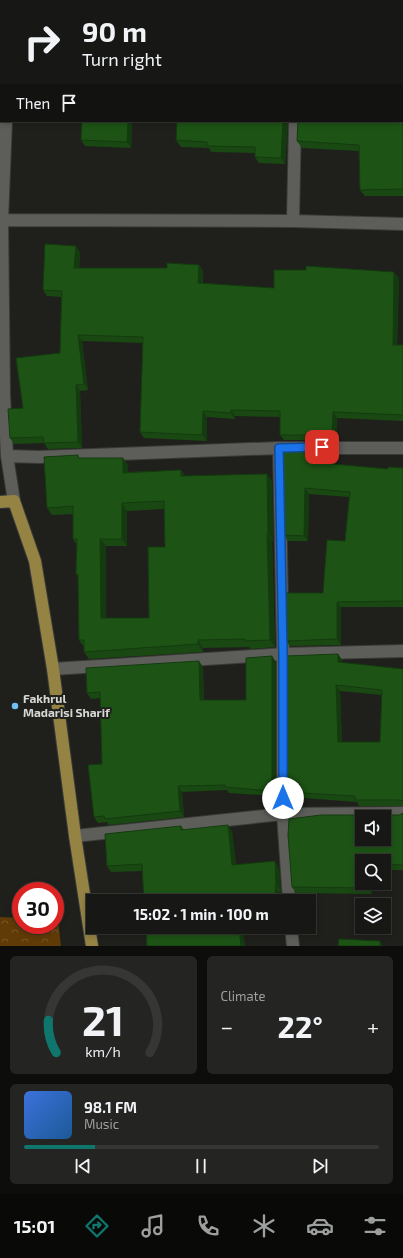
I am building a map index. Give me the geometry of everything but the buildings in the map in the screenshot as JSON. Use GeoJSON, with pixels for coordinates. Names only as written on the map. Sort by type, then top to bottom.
{"type":"FeatureCollection","features":[{"type":"Feature","properties":{"kind":"main road"},"geometry":{"type":"LineString","coordinates":[[0,502],[14,501],[35,561],[53,669],[75,836],[92,946]]}},
{"type":"Feature","properties":{"kind":"street"},"geometry":{"type":"LineString","coordinates":[[6,122],[1,220],[4,395],[7,456],[14,501]]}},
{"type":"Feature","properties":{"kind":"street"},"geometry":{"type":"LineString","coordinates":[[293,221],[295,122]]}},
{"type":"Feature","properties":{"kind":"street"},"geometry":{"type":"LineString","coordinates":[[1,220],[293,221],[403,224]]}},
{"type":"Feature","properties":{"kind":"street"},"geometry":{"type":"LineString","coordinates":[[7,456],[39,457],[279,448],[403,448]]}},
{"type":"Feature","properties":{"kind":"street"},"geometry":{"type":"LineString","coordinates":[[279,448],[283,654],[283,814],[289,894]]}},
{"type":"Feature","properties":{"kind":"street"},"geometry":{"type":"LineString","coordinates":[[53,669],[283,654],[403,651]]}},
{"type":"Feature","properties":{"kind":"street"},"geometry":{"type":"LineString","coordinates":[[75,836],[283,814],[403,813]]}},
{"type":"Feature","properties":{"kind":"street"},"geometry":{"type":"LineString","coordinates":[[292,934],[293,946]]}},
{"type":"Feature","properties":{"kind":"green space"},"geometry":{"type":"Polygon","coordinates":[[[0,917],[12,918],[12,934],[60,934],[61,946],[0,946],[0,917]]]}},
{"type":"Feature","properties":{"kind":"place","name":"Fakhrul Madarisi Sharif"},"geometry":{"type":"Point","coordinates":[15,706]}},
{"type":"Feature","properties":{"kind":"route"},"geometry":{"type":"LineString","coordinates":[[283,798],[283,654],[279,448],[322,447]]}}]}
